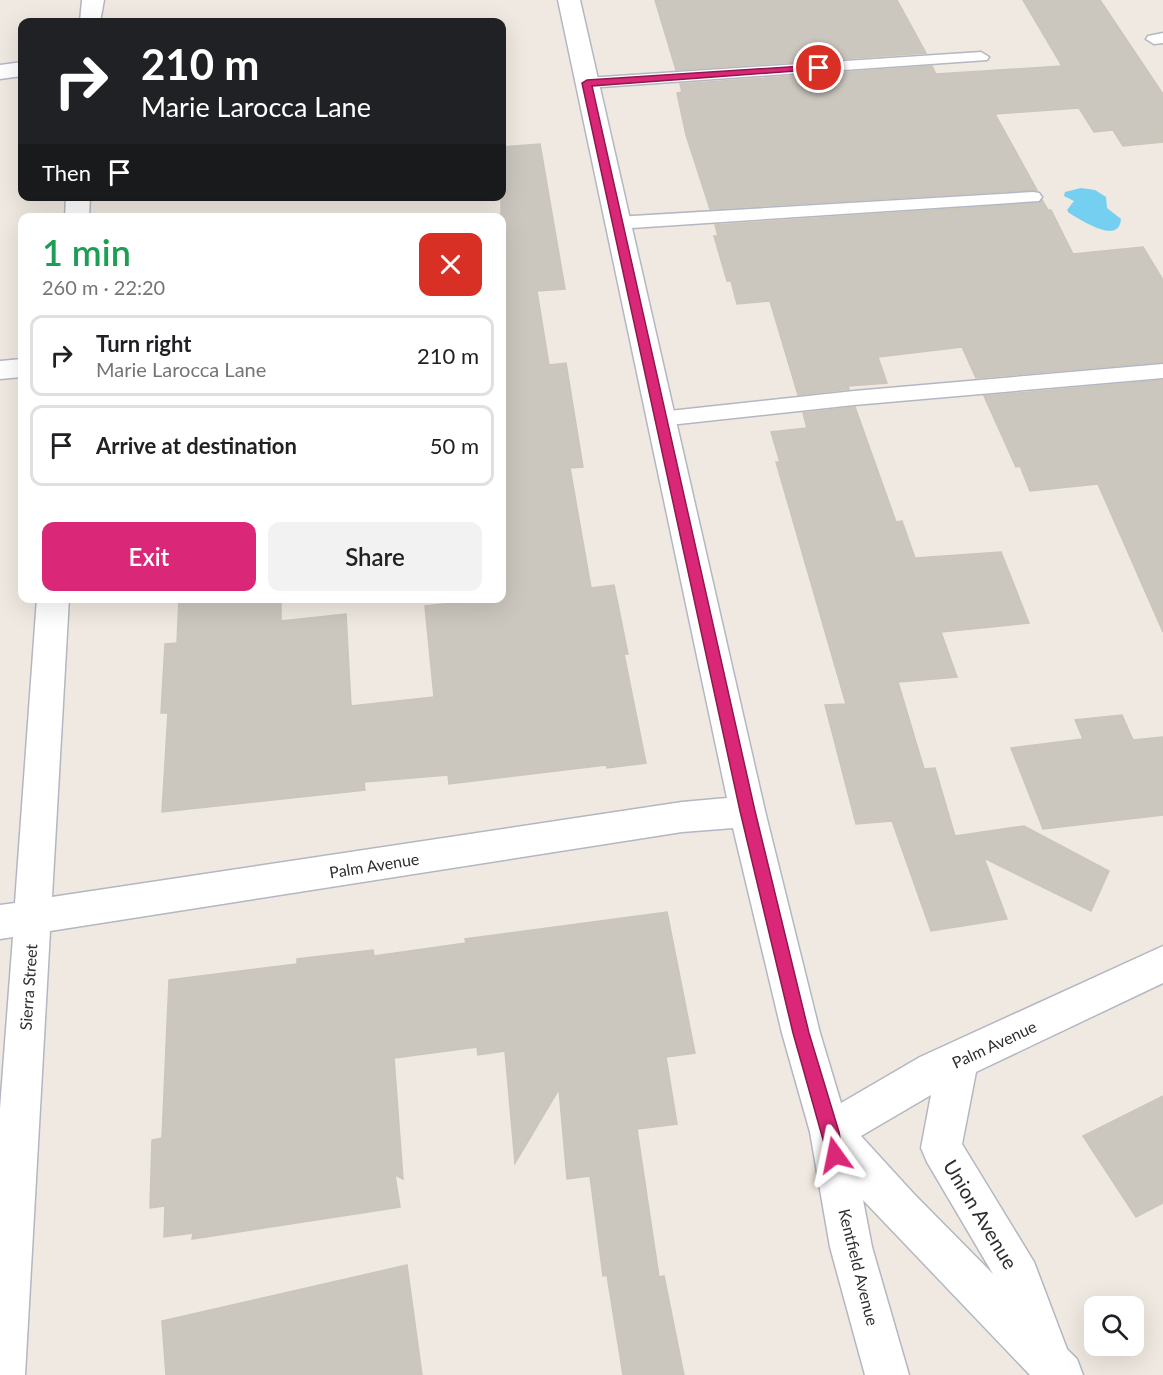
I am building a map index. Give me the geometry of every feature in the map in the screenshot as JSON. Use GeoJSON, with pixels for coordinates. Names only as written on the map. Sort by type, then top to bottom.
{"type":"FeatureCollection","features":[{"type":"Feature","properties":{"kind":"street"},"geometry":{"type":"LineString","coordinates":[[91,18],[93,0]]}},
{"type":"Feature","properties":{"kind":"street","name":"Kentfield Avenue"},"geometry":{"type":"LineString","coordinates":[[569,0],[616,223],[747,811],[801,1033],[831,1132],[851,1246],[887,1375]]}},
{"type":"Feature","properties":{"kind":"street"},"geometry":{"type":"LineString","coordinates":[[0,72],[18,70]]}},
{"type":"Feature","properties":{"kind":"street"},"geometry":{"type":"LineString","coordinates":[[0,370],[18,368]]}},
{"type":"Feature","properties":{"kind":"street","name":"Sierra Street"},"geometry":{"type":"LineString","coordinates":[[3,1375],[16,920],[52,603]]}},
{"type":"Feature","properties":{"kind":"street","name":"Palm Avenue"},"geometry":{"type":"LineString","coordinates":[[16,920],[682,817],[747,811]]}},
{"type":"Feature","properties":{"kind":"street","name":"Palm Avenue"},"geometry":{"type":"LineString","coordinates":[[831,1132],[934,1071],[958,1062],[1163,964]]}},
{"type":"Feature","properties":{"kind":"street","name":"Union Avenue"},"geometry":{"type":"LineString","coordinates":[[958,1062],[941,1148],[1019,1277],[1056,1369]]}},
{"type":"Feature","properties":{"kind":"street","name":"Union Avenue"},"geometry":{"type":"LineString","coordinates":[[831,1132],[899,1209],[1056,1369]]}},
{"type":"Feature","properties":{"kind":"lane"},"geometry":{"type":"LineString","coordinates":[[587,83],[981,57]]}},
{"type":"Feature","properties":{"kind":"lane"},"geometry":{"type":"LineString","coordinates":[[616,223],[1033,198]]}},
{"type":"Feature","properties":{"kind":"lane"},"geometry":{"type":"LineString","coordinates":[[660,419],[1163,371]]}},
{"type":"Feature","properties":{"kind":"water"},"geometry":{"type":"Polygon","coordinates":[[[1081,188],[1095,190],[1106,197],[1107,208],[1121,219],[1119,227],[1107,231],[1090,225],[1069,213],[1067,210],[1074,201],[1064,196],[1065,192],[1081,188]]]}},
{"type":"Feature","properties":{"kind":"building"},"geometry":{"type":"Polygon","coordinates":[[[655,0],[897,0],[926,53],[676,70],[655,0]]]}},
{"type":"Feature","properties":{"kind":"building"},"geometry":{"type":"Polygon","coordinates":[[[1023,0],[1100,0],[1163,94],[1163,142],[1123,146],[1113,130],[1094,132],[1079,108],[995,114],[1037,190],[710,209],[686,135],[677,93],[682,92],[680,84],[932,66],[936,74],[1062,66],[1023,0]]]}},
{"type":"Feature","properties":{"kind":"building"},"geometry":{"type":"Polygon","coordinates":[[[540,144],[565,289],[537,291],[549,365],[566,363],[583,467],[570,468],[591,588],[614,585],[628,654],[624,654],[646,763],[607,768],[606,765],[449,784],[448,775],[364,782],[365,790],[162,812],[168,713],[161,713],[165,644],[177,643],[179,603],[281,603],[281,621],[346,614],[351,706],[434,697],[425,606],[454,603],[506,603],[506,213],[501,213],[501,201],[506,201],[506,147],[540,144]]]}},
{"type":"Feature","properties":{"kind":"building"},"geometry":{"type":"Polygon","coordinates":[[[1042,200],[1048,210],[1051,210],[1073,254],[1143,247],[1163,280],[1163,362],[976,378],[962,347],[878,357],[887,383],[848,386],[849,389],[798,395],[770,301],[737,304],[731,281],[727,281],[714,236],[718,236],[715,225],[1039,203],[1042,200]]]}},
{"type":"Feature","properties":{"kind":"building"},"geometry":{"type":"Polygon","coordinates":[[[1163,380],[1163,632],[1098,484],[1030,491],[1020,466],[1016,467],[984,396],[1163,380]]]}},
{"type":"Feature","properties":{"kind":"building"},"geometry":{"type":"Polygon","coordinates":[[[855,407],[896,522],[902,521],[915,558],[1001,552],[1029,623],[941,632],[957,677],[898,682],[924,769],[935,768],[955,836],[1024,826],[1109,871],[1091,911],[984,858],[1007,919],[931,931],[892,821],[856,824],[825,705],[846,704],[776,462],[780,462],[771,432],[807,428],[803,413],[855,407]]]}},
{"type":"Feature","properties":{"kind":"building"},"geometry":{"type":"Polygon","coordinates":[[[1122,715],[1133,740],[1163,737],[1163,815],[1043,829],[1011,748],[1083,739],[1075,720],[1122,715]]]}},
{"type":"Feature","properties":{"kind":"building"},"geometry":{"type":"Polygon","coordinates":[[[667,912],[695,1053],[666,1057],[677,1124],[637,1129],[659,1277],[664,1276],[684,1375],[623,1375],[607,1275],[603,1276],[590,1176],[567,1179],[559,1089],[515,1163],[505,1051],[478,1055],[477,1047],[394,1058],[403,1179],[395,1175],[400,1207],[192,1239],[193,1233],[164,1237],[165,1206],[150,1208],[152,1140],[162,1138],[169,980],[297,964],[297,959],[373,950],[374,956],[466,943],[465,939],[667,912]]]}},
{"type":"Feature","properties":{"kind":"building"},"geometry":{"type":"Polygon","coordinates":[[[1163,1096],[1163,1203],[1136,1217],[1083,1136],[1163,1096]]]}},
{"type":"Feature","properties":{"kind":"building"},"geometry":{"type":"Polygon","coordinates":[[[407,1265],[422,1375],[166,1375],[162,1321],[407,1265]]]}},
{"type":"Feature","properties":{"kind":"route"},"geometry":{"type":"LineString","coordinates":[[819,68],[587,83],[747,811],[801,1033],[831,1132],[835,1155]]}}]}
